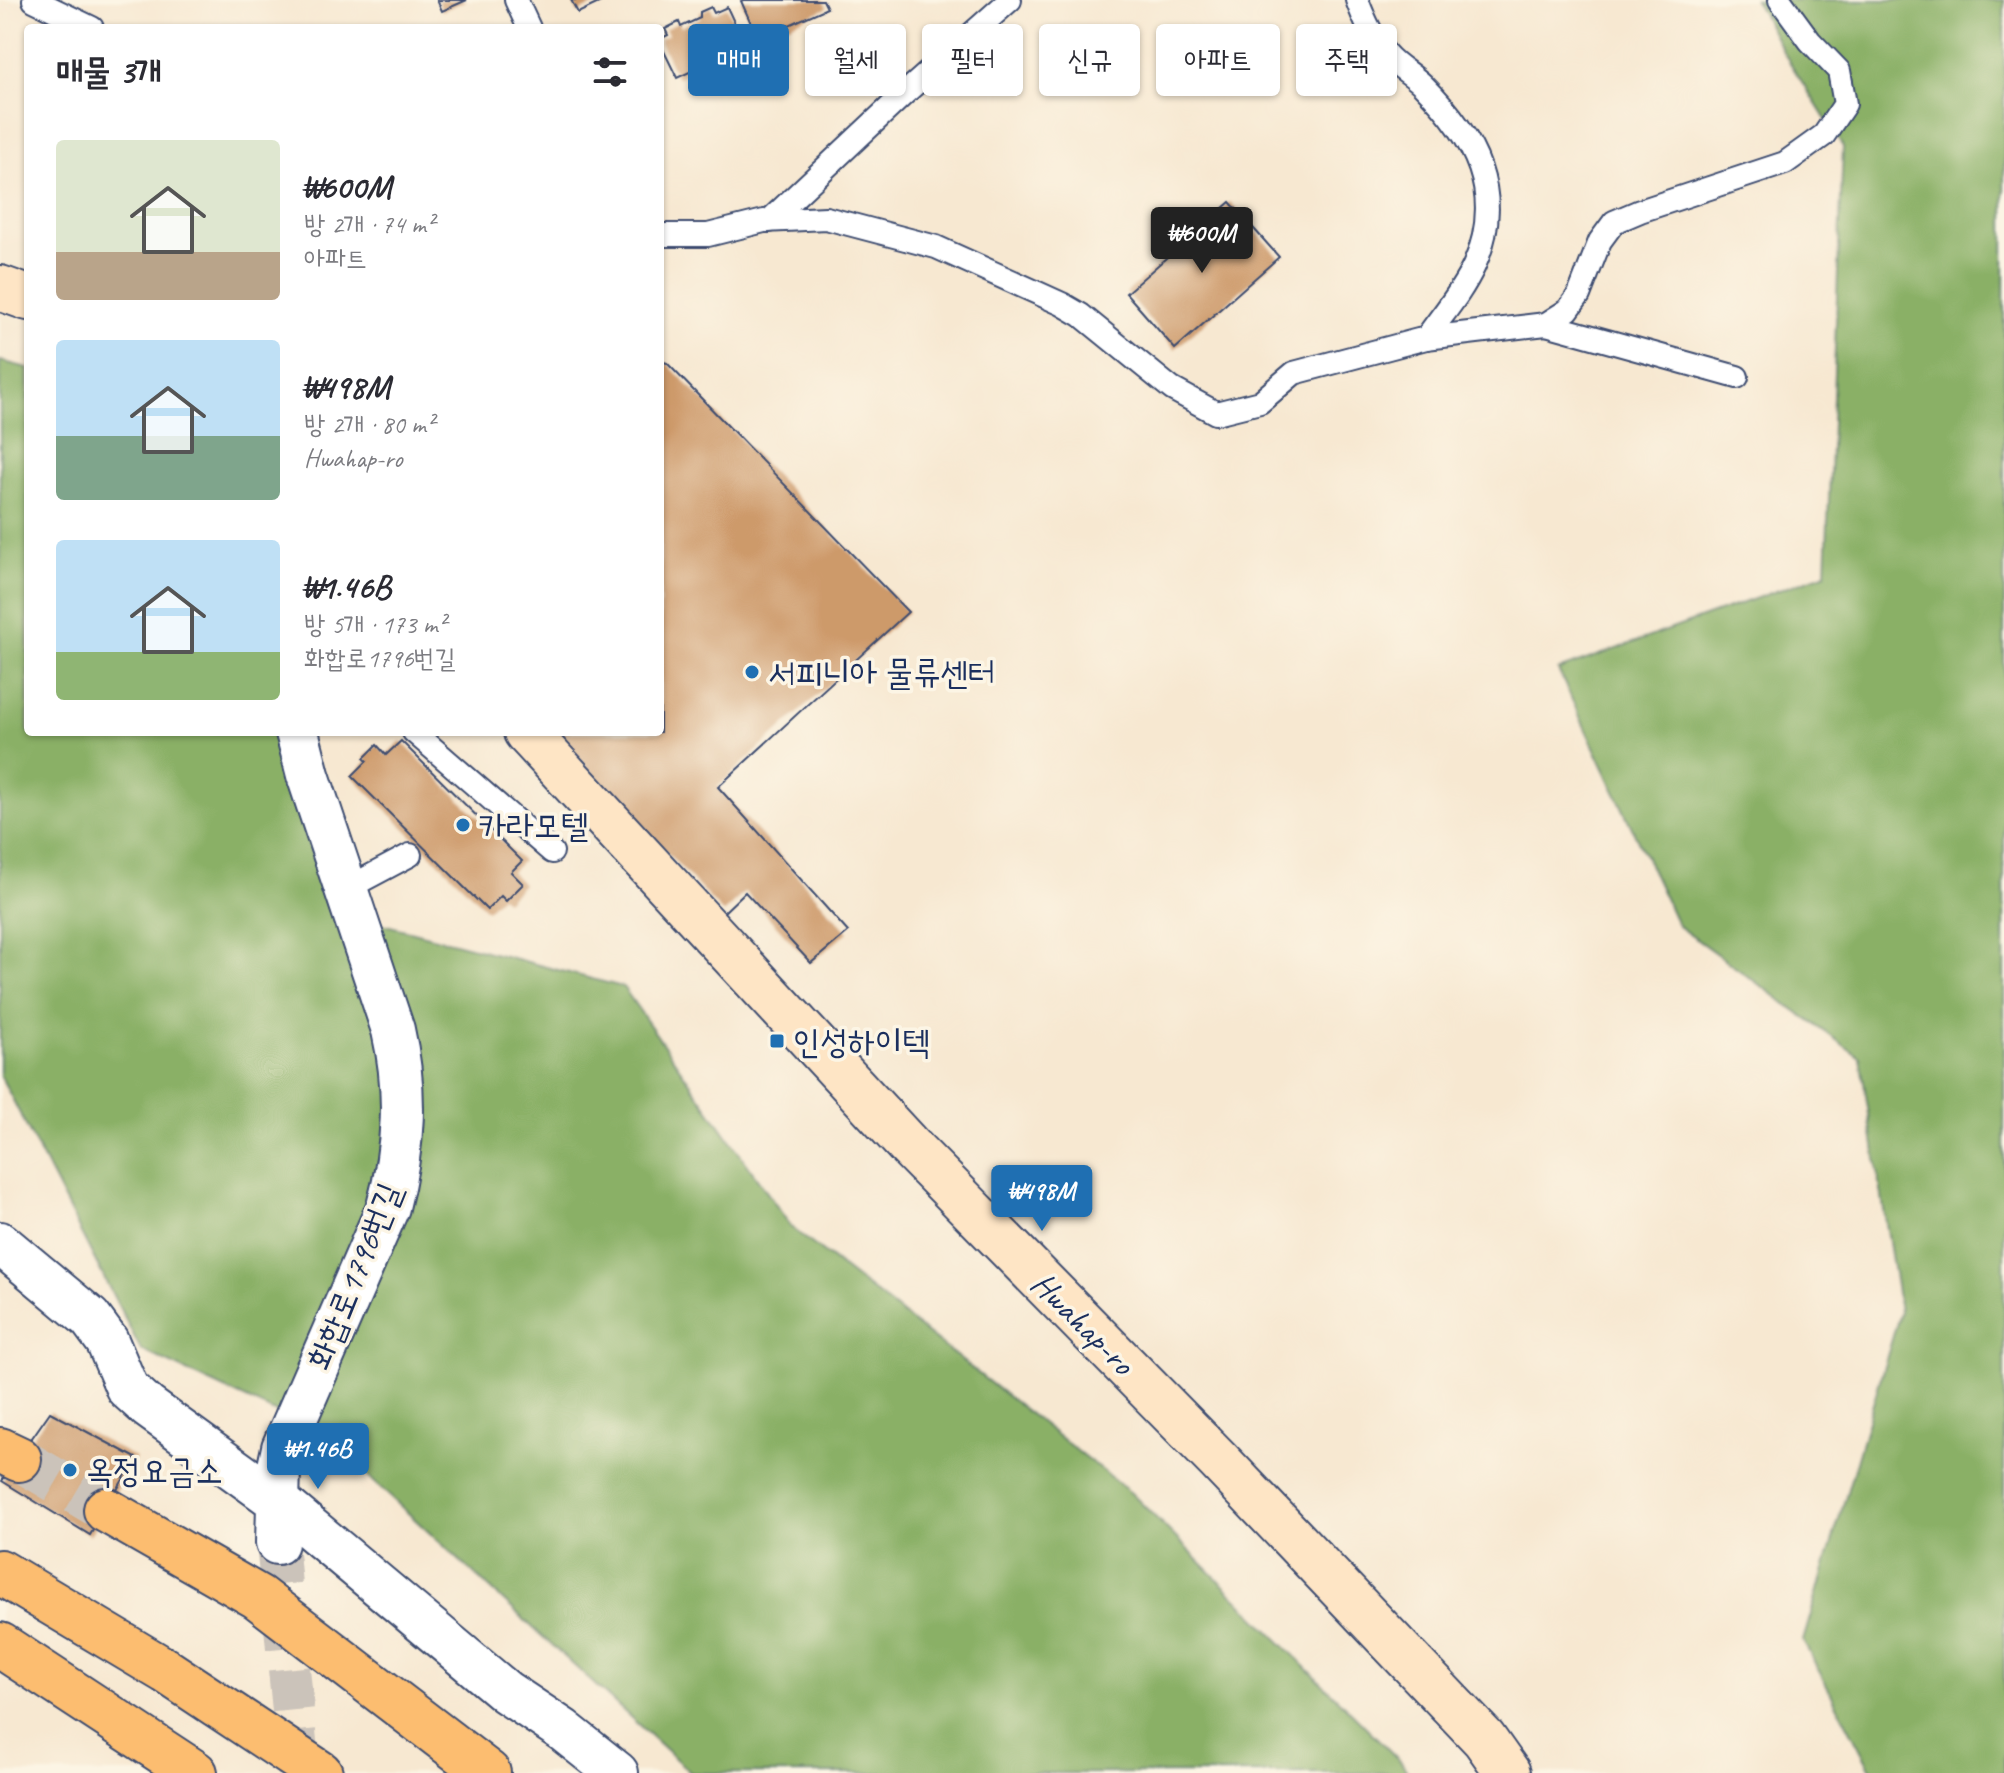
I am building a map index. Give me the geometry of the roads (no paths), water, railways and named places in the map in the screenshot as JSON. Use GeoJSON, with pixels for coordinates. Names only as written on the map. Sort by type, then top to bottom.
{"type":"FeatureCollection","features":[{"type":"Feature","properties":{"kind":"highway"},"geometry":{"type":"LineString","coordinates":[[106,1510],[258,1597],[488,1773]]}},
{"type":"Feature","properties":{"kind":"highway"},"geometry":{"type":"LineString","coordinates":[[0,1572],[166,1671],[320,1773]]}},
{"type":"Feature","properties":{"kind":"highway"},"geometry":{"type":"LineString","coordinates":[[0,1645],[195,1773]]}},
{"type":"Feature","properties":{"kind":"main road"},"geometry":{"type":"LineString","coordinates":[[0,288],[24,297]]}},
{"type":"Feature","properties":{"kind":"main road","name":"Hwahap-ro"},"geometry":{"type":"LineString","coordinates":[[530,736],[909,1146],[1218,1460],[1484,1739],[1508,1773]]}},
{"type":"Feature","properties":{"kind":"street","name":"화합로1796번길"},"geometry":{"type":"LineString","coordinates":[[277,1543],[279,1467],[283,1448],[388,1207],[399,1167],[403,1130],[401,1064],[393,1030],[308,775],[304,736]]}},
{"type":"Feature","properties":{"kind":"street"},"geometry":{"type":"LineString","coordinates":[[0,1243],[90,1318],[107,1341],[127,1388],[148,1407],[278,1501],[506,1692],[563,1730],[617,1773]]}},
{"type":"Feature","properties":{"kind":"lane"},"geometry":{"type":"LineString","coordinates":[[34,0],[84,24]]}},
{"type":"Feature","properties":{"kind":"lane"},"geometry":{"type":"LineString","coordinates":[[516,0],[527,24]]}},
{"type":"Feature","properties":{"kind":"lane"},"geometry":{"type":"LineString","coordinates":[[769,221],[905,93],[1010,0]]}},
{"type":"Feature","properties":{"kind":"lane"},"geometry":{"type":"LineString","coordinates":[[1357,0],[1368,29],[1387,55],[1421,82],[1467,138],[1484,175],[1483,238],[1473,268],[1426,338]]}},
{"type":"Feature","properties":{"kind":"lane"},"geometry":{"type":"LineString","coordinates":[[1546,324],[1568,310],[1579,295],[1600,241],[1614,222],[1785,163],[1824,135],[1845,104],[1839,71],[1810,41],[1780,0]]}},
{"type":"Feature","properties":{"kind":"lane"},"geometry":{"type":"LineString","coordinates":[[664,235],[708,235],[769,221],[826,218],[936,247],[1081,315],[1172,389],[1216,413],[1260,402],[1294,373],[1426,338],[1546,324],[1737,377]]}},
{"type":"Feature","properties":{"kind":"lane"},"geometry":{"type":"LineString","coordinates":[[419,736],[552,852]]}},
{"type":"Feature","properties":{"kind":"lane"},"geometry":{"type":"LineString","coordinates":[[346,889],[410,855]]}},
{"type":"Feature","properties":{"kind":"tunnel"},"geometry":{"type":"LineString","coordinates":[[19,1459],[106,1510]]}},
{"type":"Feature","properties":{"kind":"tunnel"},"geometry":{"type":"LineString","coordinates":[[277,1543],[299,1773]]}},
{"type":"Feature","properties":{"kind":"place","name":"서피니아 물류센터"},"geometry":{"type":"Point","coordinates":[752,672]}},
{"type":"Feature","properties":{"kind":"place","name":"카라모텔"},"geometry":{"type":"Point","coordinates":[463,825]}},
{"type":"Feature","properties":{"kind":"place","name":"인성하이텍"},"geometry":{"type":"Point","coordinates":[777,1041]}},
{"type":"Feature","properties":{"kind":"place","name":"옥정요금소"},"geometry":{"type":"Point","coordinates":[70,1470]}}]}
